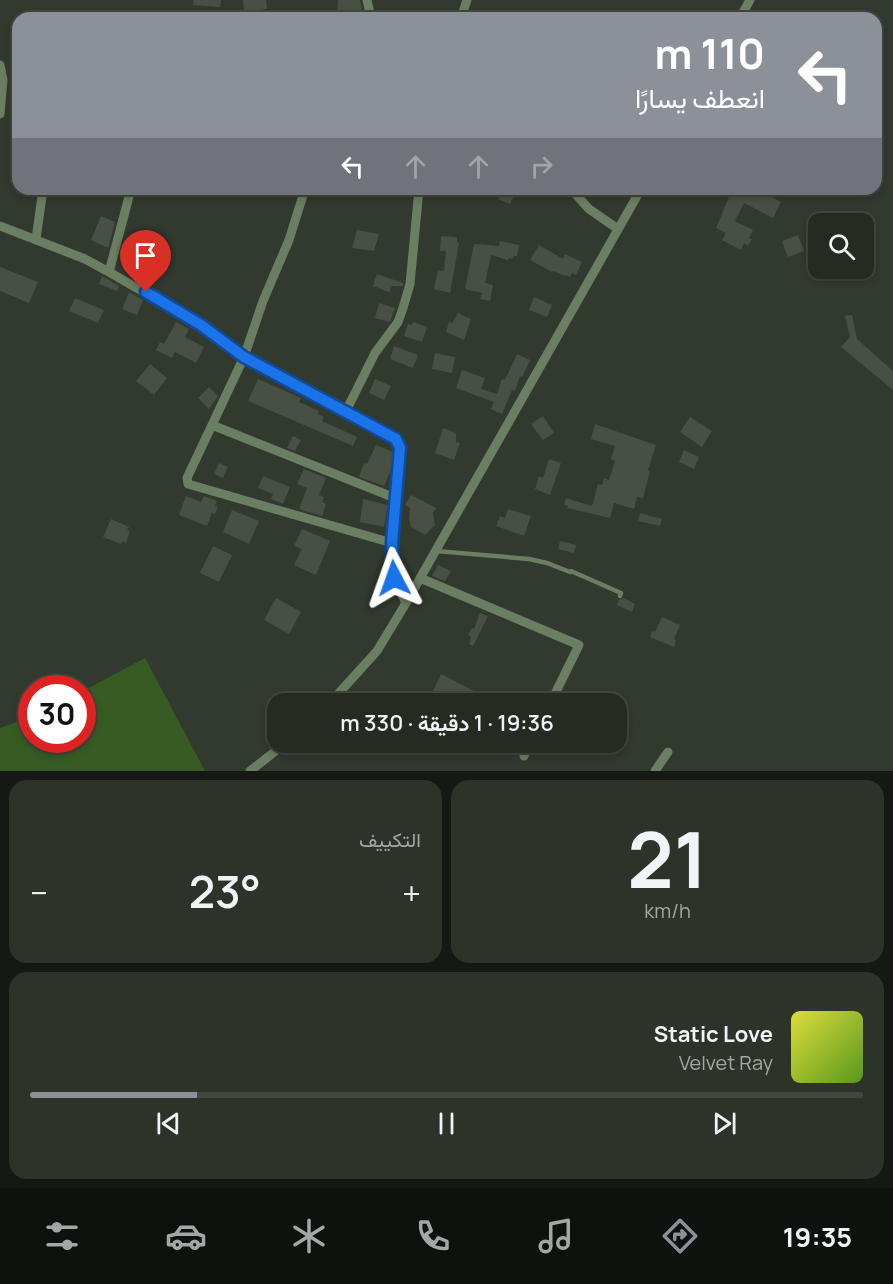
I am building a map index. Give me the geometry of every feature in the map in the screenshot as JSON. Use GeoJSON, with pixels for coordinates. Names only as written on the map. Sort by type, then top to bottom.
{"type":"FeatureCollection","features":[{"type":"Feature","properties":{"kind":"street"},"geometry":{"type":"LineString","coordinates":[[0,64],[3,80],[0,114]]}},
{"type":"Feature","properties":{"kind":"street"},"geometry":{"type":"LineString","coordinates":[[36,239],[42,195]]}},
{"type":"Feature","properties":{"kind":"street"},"geometry":{"type":"LineString","coordinates":[[109,272],[129,195]]}},
{"type":"Feature","properties":{"kind":"street"},"geometry":{"type":"LineString","coordinates":[[303,195],[289,240],[263,301],[244,357],[187,478],[188,484],[392,543]]}},
{"type":"Feature","properties":{"kind":"street"},"geometry":{"type":"LineString","coordinates":[[346,411],[375,352],[398,322],[403,308],[410,284],[418,195]]}},
{"type":"Feature","properties":{"kind":"street"},"geometry":{"type":"LineString","coordinates":[[577,195],[589,208],[618,229]]}},
{"type":"Feature","properties":{"kind":"street"},"geometry":{"type":"LineString","coordinates":[[339,693],[377,651],[406,603],[638,195]]}},
{"type":"Feature","properties":{"kind":"street"},"geometry":{"type":"LineString","coordinates":[[0,225],[85,259],[201,325],[244,357],[396,439],[400,448],[392,543],[394,578],[406,603]]}},
{"type":"Feature","properties":{"kind":"street"},"geometry":{"type":"LineString","coordinates":[[212,425],[395,498]]}},
{"type":"Feature","properties":{"kind":"street"},"geometry":{"type":"LineString","coordinates":[[420,578],[579,645],[555,693]]}},
{"type":"Feature","properties":{"kind":"street"},"geometry":{"type":"LineString","coordinates":[[655,771],[668,752]]}},
{"type":"Feature","properties":{"kind":"street"},"geometry":{"type":"LineString","coordinates":[[250,771],[273,753]]}},
{"type":"Feature","properties":{"kind":"lane"},"geometry":{"type":"LineString","coordinates":[[436,551],[547,562],[621,593],[620,596]]}},
{"type":"Feature","properties":{"kind":"green space"},"geometry":{"type":"Polygon","coordinates":[[[145,658],[205,771],[0,771],[0,728],[18,722],[18,753],[96,753],[96,684],[145,658]]]}},
{"type":"Feature","properties":{"kind":"building"},"geometry":{"type":"Polygon","coordinates":[[[194,0],[221,0],[220,7],[193,5],[194,0]]]}},
{"type":"Feature","properties":{"kind":"building"},"geometry":{"type":"Polygon","coordinates":[[[243,0],[266,0],[267,9],[244,12],[243,0]]]}},
{"type":"Feature","properties":{"kind":"building"},"geometry":{"type":"Polygon","coordinates":[[[338,0],[360,0],[362,12],[337,12],[338,0]]]}},
{"type":"Feature","properties":{"kind":"building"},"geometry":{"type":"Polygon","coordinates":[[[500,195],[514,195],[510,204],[498,199],[500,195]]]}},
{"type":"Feature","properties":{"kind":"building"},"geometry":{"type":"Polygon","coordinates":[[[725,195],[773,195],[772,197],[781,202],[773,218],[744,203],[735,221],[753,230],[748,246],[744,243],[741,250],[722,240],[726,233],[716,228],[729,197],[725,195]]]}},
{"type":"Feature","properties":{"kind":"building"},"geometry":{"type":"Polygon","coordinates":[[[101,216],[115,222],[108,248],[91,240],[101,216]]]}},
{"type":"Feature","properties":{"kind":"building"},"geometry":{"type":"Polygon","coordinates":[[[357,230],[379,234],[374,251],[352,248],[357,230]]]}},
{"type":"Feature","properties":{"kind":"building"},"geometry":{"type":"Polygon","coordinates":[[[798,235],[804,251],[788,257],[782,241],[798,235]]]}},
{"type":"Feature","properties":{"kind":"building"},"geometry":{"type":"Polygon","coordinates":[[[441,236],[457,237],[459,243],[450,293],[434,289],[438,270],[444,271],[446,251],[440,251],[441,236]]]}},
{"type":"Feature","properties":{"kind":"building"},"geometry":{"type":"Polygon","coordinates":[[[500,241],[519,245],[517,256],[508,260],[491,255],[485,283],[493,285],[490,301],[480,299],[482,293],[465,289],[474,244],[499,246],[500,241]]]}},
{"type":"Feature","properties":{"kind":"building"},"geometry":{"type":"Polygon","coordinates":[[[539,245],[563,259],[565,254],[582,262],[576,275],[572,273],[570,277],[552,272],[530,260],[539,245]]]}},
{"type":"Feature","properties":{"kind":"building"},"geometry":{"type":"Polygon","coordinates":[[[0,267],[38,282],[29,303],[0,291],[0,267]]]}},
{"type":"Feature","properties":{"kind":"building"},"geometry":{"type":"Polygon","coordinates":[[[377,274],[403,283],[403,286],[392,286],[389,292],[373,286],[377,274]]]}},
{"type":"Feature","properties":{"kind":"building"},"geometry":{"type":"Polygon","coordinates":[[[102,276],[119,286],[117,291],[99,284],[102,276]]]}},
{"type":"Feature","properties":{"kind":"building"},"geometry":{"type":"Polygon","coordinates":[[[129,292],[143,300],[137,315],[122,309],[129,292]]]}},
{"type":"Feature","properties":{"kind":"building"},"geometry":{"type":"Polygon","coordinates":[[[534,297],[552,305],[547,317],[529,310],[534,297]]]}},
{"type":"Feature","properties":{"kind":"building"},"geometry":{"type":"Polygon","coordinates":[[[75,298],[104,310],[98,323],[69,311],[75,298]]]}},
{"type":"Feature","properties":{"kind":"building"},"geometry":{"type":"Polygon","coordinates":[[[379,303],[395,308],[390,322],[375,318],[379,303]]]}},
{"type":"Feature","properties":{"kind":"building"},"geometry":{"type":"Polygon","coordinates":[[[458,313],[471,319],[464,340],[446,332],[449,322],[452,323],[458,313]]]}},
{"type":"Feature","properties":{"kind":"building"},"geometry":{"type":"Polygon","coordinates":[[[852,315],[857,339],[893,371],[893,390],[841,347],[850,337],[845,316],[852,315]]]}},
{"type":"Feature","properties":{"kind":"building"},"geometry":{"type":"Polygon","coordinates":[[[176,322],[189,329],[185,337],[204,347],[196,363],[175,352],[172,358],[156,350],[160,342],[164,344],[176,322]]]}},
{"type":"Feature","properties":{"kind":"building"},"geometry":{"type":"Polygon","coordinates":[[[413,322],[427,327],[422,342],[404,336],[408,324],[412,325],[413,322]]]}},
{"type":"Feature","properties":{"kind":"building"},"geometry":{"type":"Polygon","coordinates":[[[394,346],[418,355],[413,368],[390,359],[394,346]]]}},
{"type":"Feature","properties":{"kind":"building"},"geometry":{"type":"Polygon","coordinates":[[[435,353],[455,357],[452,373],[432,369],[435,353]]]}},
{"type":"Feature","properties":{"kind":"building"},"geometry":{"type":"Polygon","coordinates":[[[517,354],[530,360],[522,377],[520,376],[515,391],[512,390],[502,414],[491,409],[494,402],[456,388],[462,370],[485,378],[481,389],[497,394],[502,379],[505,380],[517,354]]]}},
{"type":"Feature","properties":{"kind":"building"},"geometry":{"type":"Polygon","coordinates":[[[150,364],[167,378],[154,395],[136,381],[150,364]]]}},
{"type":"Feature","properties":{"kind":"building"},"geometry":{"type":"Polygon","coordinates":[[[258,379],[301,398],[299,402],[319,411],[318,414],[324,417],[322,421],[357,437],[353,446],[248,401],[258,379]]]}},
{"type":"Feature","properties":{"kind":"building"},"geometry":{"type":"Polygon","coordinates":[[[375,379],[391,386],[384,400],[369,393],[375,379]]]}},
{"type":"Feature","properties":{"kind":"building"},"geometry":{"type":"Polygon","coordinates":[[[209,387],[218,396],[209,409],[198,398],[209,387]]]}},
{"type":"Feature","properties":{"kind":"building"},"geometry":{"type":"Polygon","coordinates":[[[543,416],[554,433],[543,440],[531,424],[543,416]]]}},
{"type":"Feature","properties":{"kind":"building"},"geometry":{"type":"Polygon","coordinates":[[[690,417],[712,431],[702,447],[680,432],[690,417]]]}},
{"type":"Feature","properties":{"kind":"building"},"geometry":{"type":"Polygon","coordinates":[[[595,424],[656,445],[648,470],[650,471],[643,498],[637,497],[634,509],[614,503],[610,518],[567,508],[568,506],[564,505],[566,498],[592,506],[598,484],[602,485],[604,478],[609,480],[615,461],[611,459],[615,446],[591,439],[595,424]]]}},
{"type":"Feature","properties":{"kind":"building"},"geometry":{"type":"Polygon","coordinates":[[[443,428],[456,433],[456,442],[460,443],[454,460],[435,453],[443,428]]]}},
{"type":"Feature","properties":{"kind":"building"},"geometry":{"type":"Polygon","coordinates":[[[293,436],[301,440],[295,451],[287,448],[293,436]]]}},
{"type":"Feature","properties":{"kind":"building"},"geometry":{"type":"Polygon","coordinates":[[[376,445],[393,452],[392,468],[384,486],[359,477],[364,463],[367,464],[376,445]]]}},
{"type":"Feature","properties":{"kind":"building"},"geometry":{"type":"Polygon","coordinates":[[[684,450],[699,457],[694,469],[679,462],[684,450]]]}},
{"type":"Feature","properties":{"kind":"building"},"geometry":{"type":"Polygon","coordinates":[[[549,459],[561,463],[550,495],[535,489],[539,476],[543,478],[549,459]]]}},
{"type":"Feature","properties":{"kind":"building"},"geometry":{"type":"Polygon","coordinates":[[[219,463],[228,467],[223,478],[214,474],[219,463]]]}},
{"type":"Feature","properties":{"kind":"building"},"geometry":{"type":"Polygon","coordinates":[[[304,469],[326,478],[319,495],[324,497],[322,502],[326,504],[322,516],[299,509],[307,488],[297,484],[304,469]]]}},
{"type":"Feature","properties":{"kind":"building"},"geometry":{"type":"Polygon","coordinates":[[[263,476],[290,487],[283,504],[271,499],[273,494],[258,488],[263,476]]]}},
{"type":"Feature","properties":{"kind":"building"},"geometry":{"type":"Polygon","coordinates":[[[411,495],[436,508],[433,513],[435,525],[425,535],[411,527],[410,508],[405,505],[411,495]]]}},
{"type":"Feature","properties":{"kind":"building"},"geometry":{"type":"Polygon","coordinates":[[[186,496],[201,502],[204,496],[217,501],[215,506],[218,507],[215,514],[212,513],[207,526],[179,515],[186,496]]]}},
{"type":"Feature","properties":{"kind":"building"},"geometry":{"type":"Polygon","coordinates":[[[363,499],[388,505],[384,527],[360,522],[363,499]]]}},
{"type":"Feature","properties":{"kind":"building"},"geometry":{"type":"Polygon","coordinates":[[[508,509],[531,516],[524,536],[496,526],[500,516],[505,518],[508,509]]]}},
{"type":"Feature","properties":{"kind":"building"},"geometry":{"type":"Polygon","coordinates":[[[232,510],[259,521],[249,544],[223,532],[232,510]]]}},
{"type":"Feature","properties":{"kind":"building"},"geometry":{"type":"Polygon","coordinates":[[[640,513],[662,519],[660,526],[638,521],[640,513]]]}},
{"type":"Feature","properties":{"kind":"building"},"geometry":{"type":"Polygon","coordinates":[[[111,519],[129,527],[126,543],[123,541],[121,544],[103,537],[111,519]]]}},
{"type":"Feature","properties":{"kind":"building"},"geometry":{"type":"Polygon","coordinates":[[[302,529],[330,541],[316,575],[294,565],[302,549],[294,546],[302,529]]]}},
{"type":"Feature","properties":{"kind":"building"},"geometry":{"type":"Polygon","coordinates":[[[560,541],[576,545],[574,553],[558,549],[560,541]]]}},
{"type":"Feature","properties":{"kind":"building"},"geometry":{"type":"Polygon","coordinates":[[[213,546],[232,555],[219,582],[200,573],[213,546]]]}},
{"type":"Feature","properties":{"kind":"building"},"geometry":{"type":"Polygon","coordinates":[[[438,565],[451,571],[445,581],[432,576],[438,565]]]}},
{"type":"Feature","properties":{"kind":"building"},"geometry":{"type":"Polygon","coordinates":[[[276,598],[301,612],[289,634],[264,620],[276,598]]]}},
{"type":"Feature","properties":{"kind":"building"},"geometry":{"type":"Polygon","coordinates":[[[624,598],[635,604],[632,612],[617,605],[619,600],[624,598]]]}},
{"type":"Feature","properties":{"kind":"building"},"geometry":{"type":"Polygon","coordinates":[[[480,613],[488,616],[473,646],[469,644],[471,637],[468,635],[472,628],[474,629],[480,613]]]}},
{"type":"Feature","properties":{"kind":"building"},"geometry":{"type":"Polygon","coordinates":[[[662,617],[680,625],[674,639],[676,640],[674,647],[650,637],[662,617]]]}},
{"type":"Feature","properties":{"kind":"building"},"geometry":{"type":"Polygon","coordinates":[[[441,674],[474,691],[473,693],[432,693],[441,674]]]}},
{"type":"Feature","properties":{"kind":"route"},"geometry":{"type":"LineString","coordinates":[[146,292],[201,325],[244,357],[396,439],[400,448],[392,543],[394,578]]}}]}
